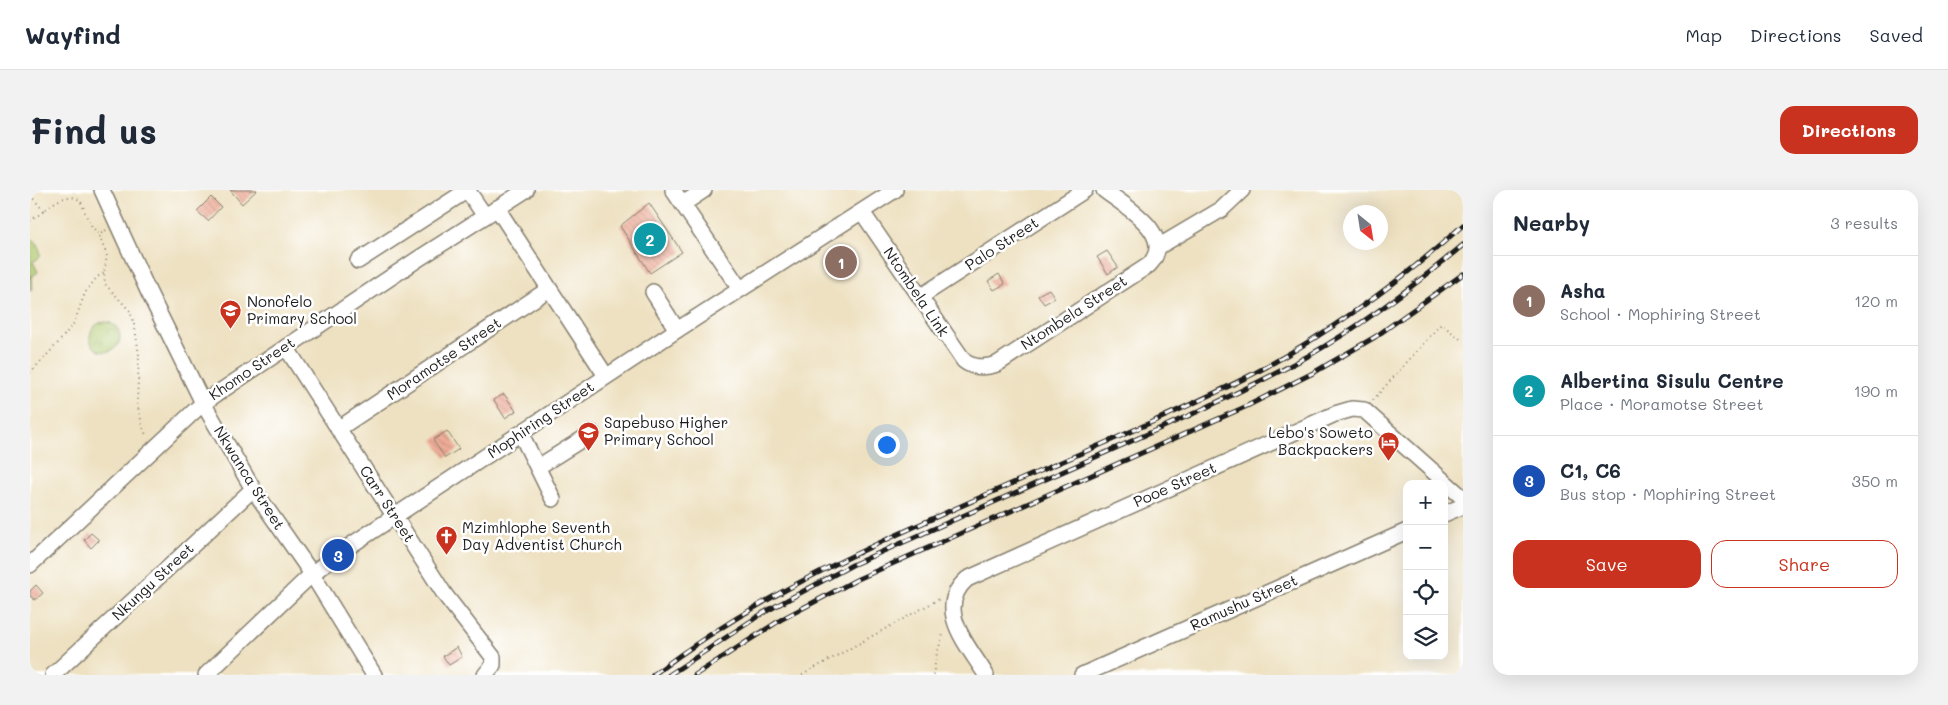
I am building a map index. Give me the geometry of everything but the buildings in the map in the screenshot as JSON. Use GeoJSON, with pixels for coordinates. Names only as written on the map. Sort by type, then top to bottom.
{"type":"FeatureCollection","features":[{"type":"Feature","properties":{"kind":"street","name":"Nkwanca Street"},"geometry":{"type":"LineString","coordinates":[[102,190],[203,403],[253,488],[312,574],[366,672]]}},
{"type":"Feature","properties":{"kind":"street","name":"Khomo Street"},"geometry":{"type":"LineString","coordinates":[[30,565],[203,403],[526,190]]}},
{"type":"Feature","properties":{"kind":"street"},"geometry":{"type":"LineString","coordinates":[[673,190],[740,289]]}},
{"type":"Feature","properties":{"kind":"street"},"geometry":{"type":"LineString","coordinates":[[682,204],[704,190]]}},
{"type":"Feature","properties":{"kind":"street","name":"Mophiring Street"},"geometry":{"type":"LineString","coordinates":[[206,675],[312,574],[334,557],[606,376],[895,190]]}},
{"type":"Feature","properties":{"kind":"street","name":"Palo Street"},"geometry":{"type":"LineString","coordinates":[[920,297],[1084,190]]}},
{"type":"Feature","properties":{"kind":"street"},"geometry":{"type":"LineString","coordinates":[[1104,190],[1147,225],[1158,244],[1222,209],[1242,190]]}},
{"type":"Feature","properties":{"kind":"street"},"geometry":{"type":"LineString","coordinates":[[358,261],[466,192],[491,212],[549,289],[606,376]]}},
{"type":"Feature","properties":{"kind":"street","name":"Ntombela Link"},"geometry":{"type":"LineString","coordinates":[[862,212],[964,361],[974,367]]}},
{"type":"Feature","properties":{"kind":"street","name":"Ntombela Street"},"geometry":{"type":"LineString","coordinates":[[974,367],[997,364],[1149,265],[1155,257],[1158,244]]}},
{"type":"Feature","properties":{"kind":"street","name":"Moramotse Street"},"geometry":{"type":"LineString","coordinates":[[338,429],[549,289]]}},
{"type":"Feature","properties":{"kind":"street"},"geometry":{"type":"LineString","coordinates":[[653,292],[677,330]]}},
{"type":"Feature","properties":{"kind":"street","name":"Carr Street"},"geometry":{"type":"LineString","coordinates":[[286,347],[445,595],[493,657],[493,665],[485,675]]}},
{"type":"Feature","properties":{"kind":"street","name":"Pooe Street"},"geometry":{"type":"LineString","coordinates":[[952,611],[953,600],[959,588],[973,575],[1335,414],[1352,409],[1364,410]]}},
{"type":"Feature","properties":{"kind":"street"},"geometry":{"type":"LineString","coordinates":[[1364,410],[1463,498]]}},
{"type":"Feature","properties":{"kind":"street"},"geometry":{"type":"LineString","coordinates":[[538,467],[592,433]]}},
{"type":"Feature","properties":{"kind":"street"},"geometry":{"type":"LineString","coordinates":[[521,434],[553,499]]}},
{"type":"Feature","properties":{"kind":"street","name":"Nkungu Street"},"geometry":{"type":"LineString","coordinates":[[53,675],[253,488]]}},
{"type":"Feature","properties":{"kind":"street"},"geometry":{"type":"LineString","coordinates":[[1448,512],[1463,506]]}},
{"type":"Feature","properties":{"kind":"street","name":"Ramushu Street"},"geometry":{"type":"LineString","coordinates":[[1082,675],[1403,533]]}},
{"type":"Feature","properties":{"kind":"street"},"geometry":{"type":"LineString","coordinates":[[952,611],[956,626],[986,675]]}},
{"type":"Feature","properties":{"kind":"path"},"geometry":{"type":"LineString","coordinates":[[30,194],[44,211]]}},
{"type":"Feature","properties":{"kind":"path"},"geometry":{"type":"LineString","coordinates":[[30,221],[63,194],[74,195],[82,203],[87,221],[99,235],[107,256],[104,274],[105,284],[130,311],[136,328],[139,355],[137,390],[139,416],[154,449]]}},
{"type":"Feature","properties":{"kind":"path"},"geometry":{"type":"LineString","coordinates":[[99,235],[116,222]]}},
{"type":"Feature","properties":{"kind":"path"},"geometry":{"type":"LineString","coordinates":[[30,373],[58,343],[74,322],[86,293],[97,277],[104,274]]}},
{"type":"Feature","properties":{"kind":"path"},"geometry":{"type":"LineString","coordinates":[[1364,410],[1441,324],[1463,341]]}},
{"type":"Feature","properties":{"kind":"path"},"geometry":{"type":"LineString","coordinates":[[802,675],[941,598]]}},
{"type":"Feature","properties":{"kind":"path"},"geometry":{"type":"LineString","coordinates":[[933,675],[937,653],[952,611]]}},
{"type":"Feature","properties":{"kind":"green space"},"geometry":{"type":"Polygon","coordinates":[[[30,238],[38,246],[40,257],[33,262],[38,272],[31,277],[32,290],[30,291],[30,238]]]}},
{"type":"Feature","properties":{"kind":"green space"},"geometry":{"type":"Polygon","coordinates":[[[105,322],[111,323],[119,331],[119,343],[111,351],[105,352],[99,351],[91,343],[90,337],[91,331],[99,323],[105,322]]]}},
{"type":"Feature","properties":{"kind":"railway"},"geometry":{"type":"LineString","coordinates":[[653,675],[719,629],[824,570],[934,518],[1191,404],[1266,367],[1318,336],[1369,302],[1417,265],[1463,225]]}},
{"type":"Feature","properties":{"kind":"railway"},"geometry":{"type":"LineString","coordinates":[[669,675],[763,613],[852,565],[1188,416],[1293,364],[1368,318],[1407,290],[1463,245]]}},
{"type":"Feature","properties":{"kind":"railway"},"geometry":{"type":"LineString","coordinates":[[695,675],[782,619],[858,579],[1245,407],[1313,373],[1375,337],[1463,274]]}},
{"type":"Feature","properties":{"kind":"place","name":"Albertina Sisulu Centre"},"geometry":{"type":"Point","coordinates":[650,239]}},
{"type":"Feature","properties":{"kind":"place","name":"Asha"},"geometry":{"type":"Point","coordinates":[841,262]}},
{"type":"Feature","properties":{"kind":"place","name":"Nonofelo Primary School"},"geometry":{"type":"Point","coordinates":[231,330]}},
{"type":"Feature","properties":{"kind":"place","name":"Sapebuso Higher Primary School"},"geometry":{"type":"Point","coordinates":[588,451]}},
{"type":"Feature","properties":{"kind":"place","name":"Lebo's Soweto Backpackers"},"geometry":{"type":"Point","coordinates":[1389,461]}},
{"type":"Feature","properties":{"kind":"place","name":"C1, C6"},"geometry":{"type":"Point","coordinates":[338,555]}},
{"type":"Feature","properties":{"kind":"place","name":"Mzimhlophe Seventh Day Adventist Church"},"geometry":{"type":"Point","coordinates":[446,556]}}]}
